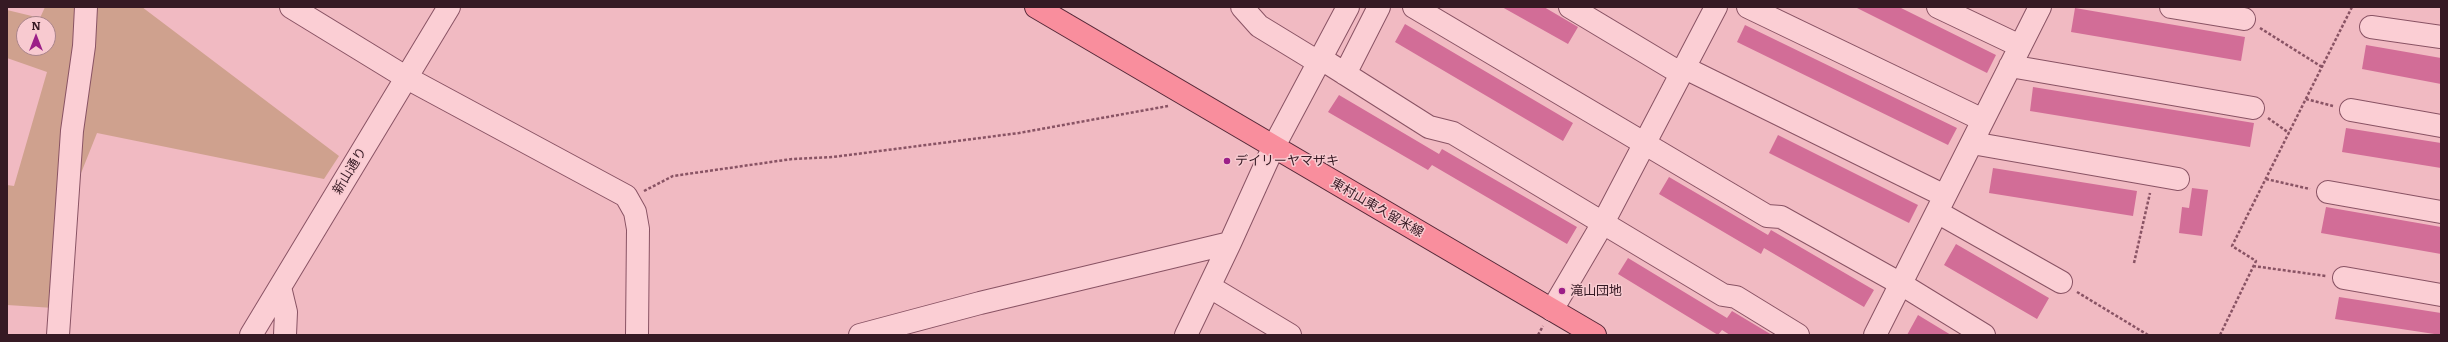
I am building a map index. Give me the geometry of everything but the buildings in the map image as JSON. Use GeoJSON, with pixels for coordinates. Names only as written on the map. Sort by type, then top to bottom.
{"type":"FeatureCollection","features":[{"type":"Feature","properties":{"kind":"main road","name":"東村山東久留米線"},"geometry":{"type":"LineString","coordinates":[[1036,7],[1273,148],[1595,335]]}},
{"type":"Feature","properties":{"kind":"street"},"geometry":{"type":"LineString","coordinates":[[58,335],[72,131],[84,46],[86,7]]}},
{"type":"Feature","properties":{"kind":"street"},"geometry":{"type":"LineString","coordinates":[[291,7],[407,78],[626,196],[635,212],[638,229],[637,335]]}},
{"type":"Feature","properties":{"kind":"street","name":"新山通り"},"geometry":{"type":"LineString","coordinates":[[251,335],[449,7]]}},
{"type":"Feature","properties":{"kind":"street"},"geometry":{"type":"LineString","coordinates":[[1242,7],[1259,26],[1345,74],[1429,127],[1453,133],[1723,295],[1736,297],[1798,335]]}},
{"type":"Feature","properties":{"kind":"street"},"geometry":{"type":"LineString","coordinates":[[1345,74],[1379,7]]}},
{"type":"Feature","properties":{"kind":"street"},"geometry":{"type":"LineString","coordinates":[[1414,7],[1767,216],[1781,217],[1901,284],[1984,335]]}},
{"type":"Feature","properties":{"kind":"street"},"geometry":{"type":"LineString","coordinates":[[1570,7],[1681,70],[1941,204],[2061,282]]}},
{"type":"Feature","properties":{"kind":"street"},"geometry":{"type":"LineString","coordinates":[[1552,310],[1602,223],[1681,70],[1716,7]]}},
{"type":"Feature","properties":{"kind":"street"},"geometry":{"type":"LineString","coordinates":[[1748,7],[1983,120]]}},
{"type":"Feature","properties":{"kind":"street"},"geometry":{"type":"LineString","coordinates":[[1938,7],[2020,46]]}},
{"type":"Feature","properties":{"kind":"street"},"geometry":{"type":"LineString","coordinates":[[1875,335],[2040,7]]}},
{"type":"Feature","properties":{"kind":"street"},"geometry":{"type":"LineString","coordinates":[[2172,7],[2244,18]]}},
{"type":"Feature","properties":{"kind":"street"},"geometry":{"type":"LineString","coordinates":[[1186,335],[1210,288],[1273,148],[1346,8]]}},
{"type":"Feature","properties":{"kind":"street"},"geometry":{"type":"LineString","coordinates":[[2371,27],[2441,37]]}},
{"type":"Feature","properties":{"kind":"street"},"geometry":{"type":"LineString","coordinates":[[2010,66],[2253,108]]}},
{"type":"Feature","properties":{"kind":"street"},"geometry":{"type":"LineString","coordinates":[[2351,110],[2441,126]]}},
{"type":"Feature","properties":{"kind":"street"},"geometry":{"type":"LineString","coordinates":[[1972,143],[2178,179]]}},
{"type":"Feature","properties":{"kind":"street"},"geometry":{"type":"LineString","coordinates":[[2328,192],[2441,212]]}},
{"type":"Feature","properties":{"kind":"street"},"geometry":{"type":"LineString","coordinates":[[860,335],[980,303],[1230,243]]}},
{"type":"Feature","properties":{"kind":"street"},"geometry":{"type":"LineString","coordinates":[[2344,278],[2441,295]]}},
{"type":"Feature","properties":{"kind":"street"},"geometry":{"type":"LineString","coordinates":[[280,287],[286,312],[285,335]]}},
{"type":"Feature","properties":{"kind":"street"},"geometry":{"type":"LineString","coordinates":[[1210,288],[1290,335]]}},
{"type":"Feature","properties":{"kind":"path"},"geometry":{"type":"LineString","coordinates":[[2220,335],[2256,262],[2232,246],[2352,7]]}},
{"type":"Feature","properties":{"kind":"path"},"geometry":{"type":"LineString","coordinates":[[2244,18],[2322,67]]}},
{"type":"Feature","properties":{"kind":"path"},"geometry":{"type":"LineString","coordinates":[[2306,99],[2351,110]]}},
{"type":"Feature","properties":{"kind":"path"},"geometry":{"type":"LineString","coordinates":[[626,196],[650,190],[673,176],[792,159],[834,157],[1019,133],[1195,101]]}},
{"type":"Feature","properties":{"kind":"path"},"geometry":{"type":"LineString","coordinates":[[2253,108],[2289,133]]}},
{"type":"Feature","properties":{"kind":"path"},"geometry":{"type":"LineString","coordinates":[[2134,263],[2154,175]]}},
{"type":"Feature","properties":{"kind":"path"},"geometry":{"type":"LineString","coordinates":[[2266,180],[2328,192]]}},
{"type":"Feature","properties":{"kind":"path"},"geometry":{"type":"LineString","coordinates":[[2253,266],[2344,278]]}},
{"type":"Feature","properties":{"kind":"path"},"geometry":{"type":"LineString","coordinates":[[2061,282],[2148,335]]}},
{"type":"Feature","properties":{"kind":"shaded area"},"geometry":{"type":"Polygon","coordinates":[[[45,7],[142,7],[339,156],[324,179],[97,133],[62,221],[54,308],[7,305],[7,185],[14,186],[47,72],[7,58],[7,10],[32,16],[16,16],[16,56],[56,56],[56,16],[41,16],[45,7]]]}},
{"type":"Feature","properties":{"kind":"place","name":"デイリーヤマザキ"},"geometry":{"type":"Point","coordinates":[1227,161]}},
{"type":"Feature","properties":{"kind":"place","name":"滝山団地"},"geometry":{"type":"Point","coordinates":[1562,291]}}]}
